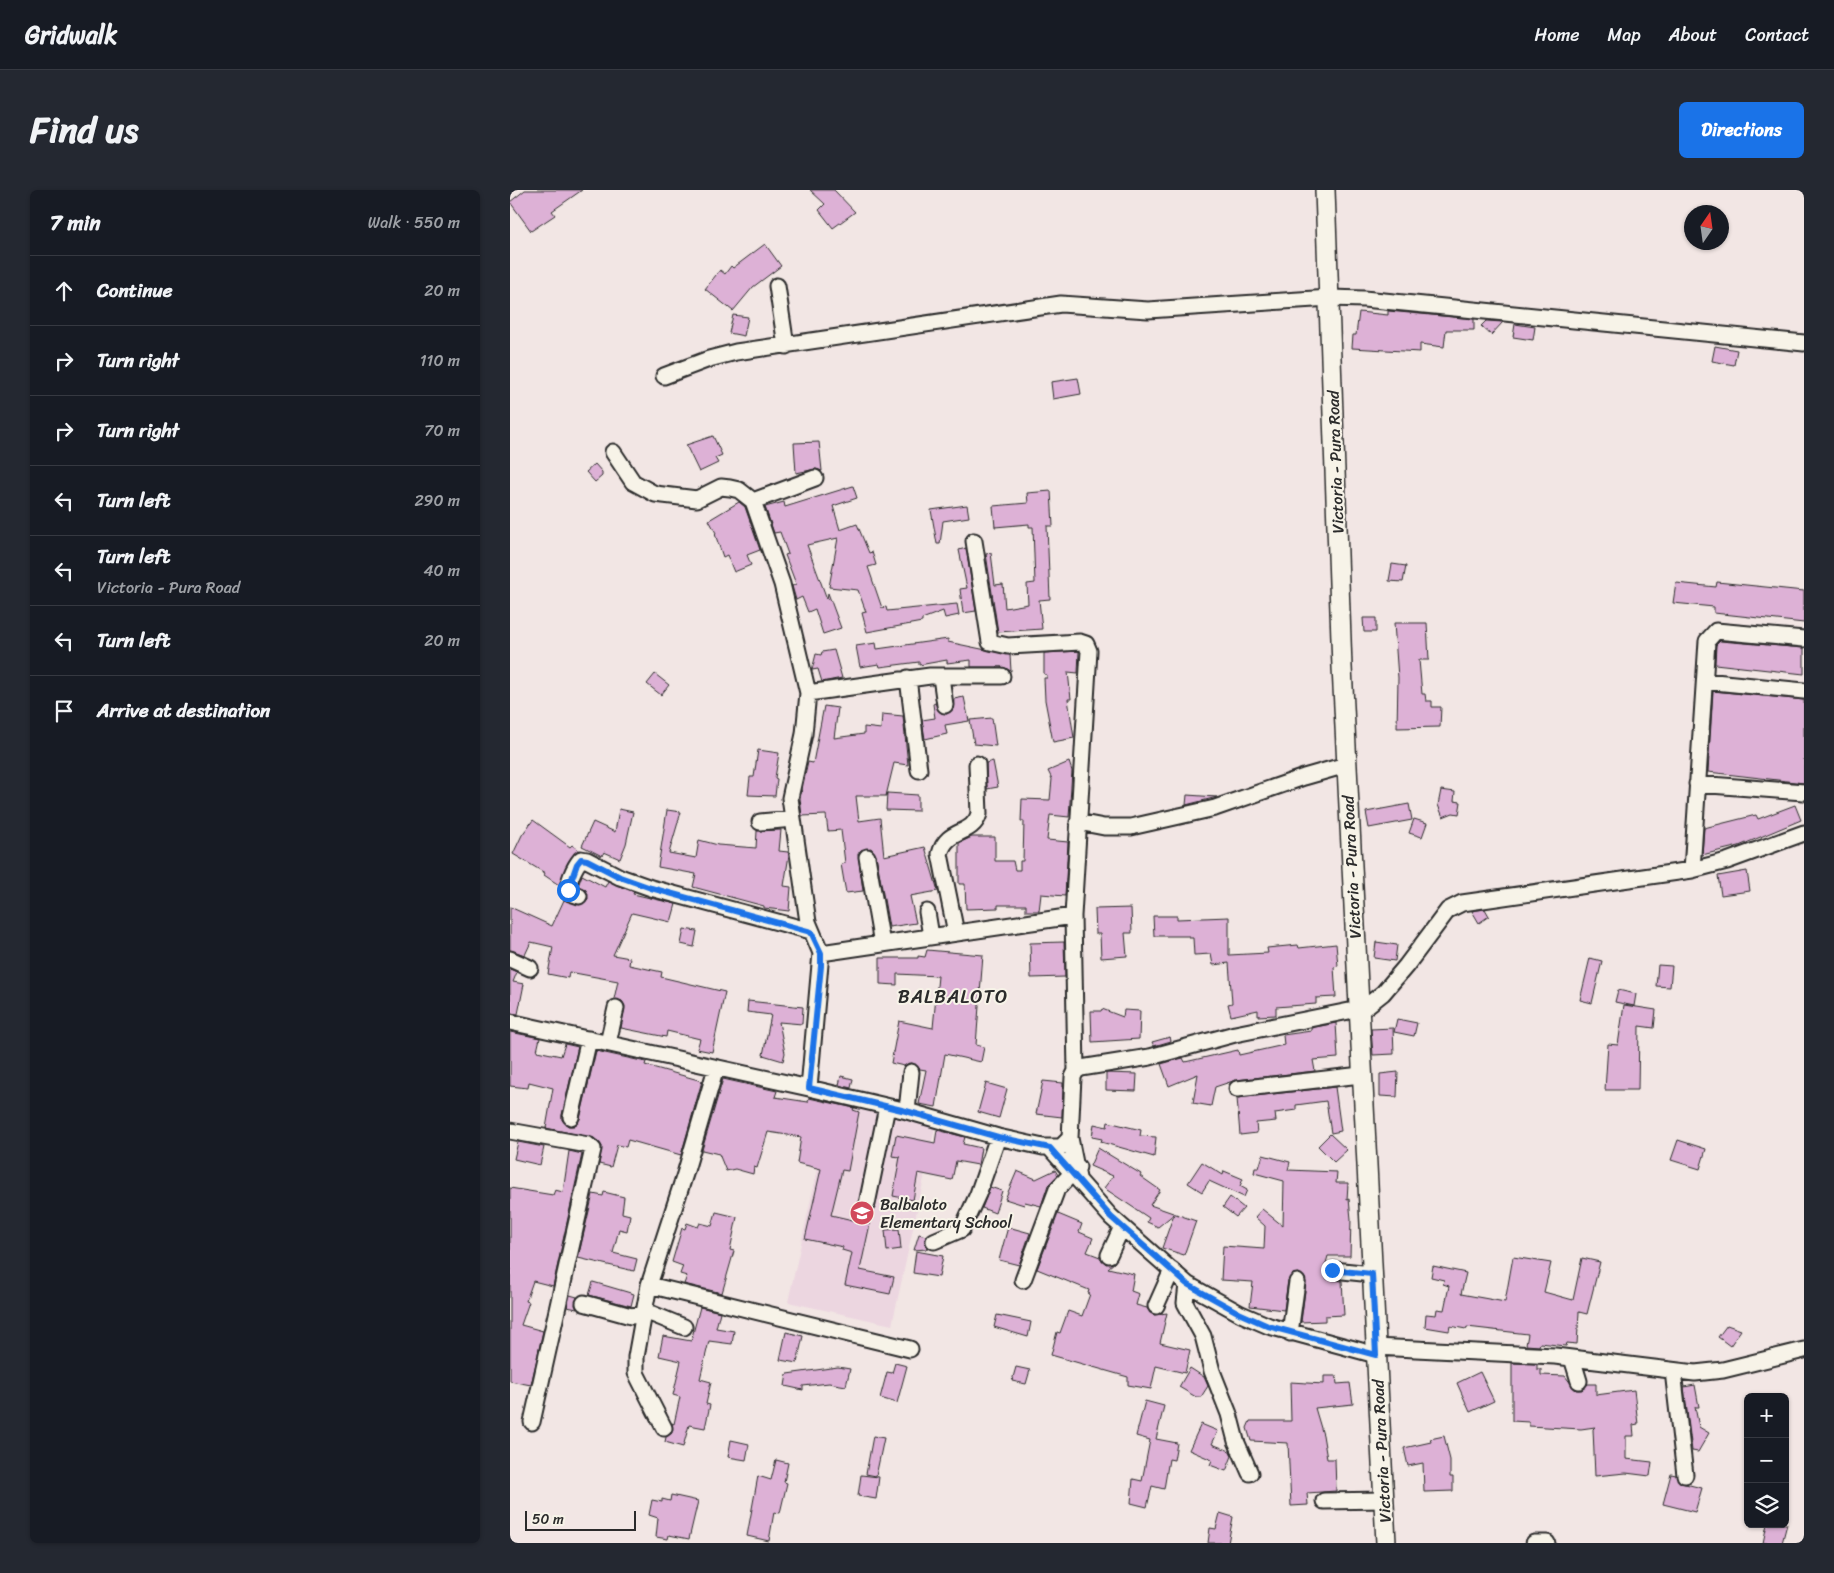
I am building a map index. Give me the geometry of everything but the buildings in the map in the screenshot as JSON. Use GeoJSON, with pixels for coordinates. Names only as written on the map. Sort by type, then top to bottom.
{"type":"FeatureCollection","features":[{"type":"Feature","properties":{"kind":"main road","name":"Victoria - Pura Road"},"geometry":{"type":"LineString","coordinates":[[1325,190],[1357,1011],[1386,1543]]}},
{"type":"Feature","properties":{"kind":"street"},"geometry":{"type":"LineString","coordinates":[[777,286],[786,346]]}},
{"type":"Feature","properties":{"kind":"street"},"geometry":{"type":"LineString","coordinates":[[664,376],[720,355],[1061,304],[1148,310],[1330,298],[1403,303],[1804,343]]}},
{"type":"Feature","properties":{"kind":"street"},"geometry":{"type":"LineString","coordinates":[[613,452],[634,482],[655,494],[697,499],[721,487],[739,490],[753,501],[782,584],[808,693],[804,734],[791,789],[793,819],[811,932],[821,953],[809,1088]]}},
{"type":"Feature","properties":{"kind":"street"},"geometry":{"type":"LineString","coordinates":[[753,501],[814,478]]}},
{"type":"Feature","properties":{"kind":"street"},"geometry":{"type":"LineString","coordinates":[[974,541],[990,642],[1008,646],[1080,642],[1086,644],[1089,661],[1084,703],[1073,916],[1076,1071],[1073,1077],[1070,1138],[1076,1173]]}},
{"type":"Feature","properties":{"kind":"street"},"geometry":{"type":"LineString","coordinates":[[1692,870],[1708,641],[1716,631],[1804,639]]}},
{"type":"Feature","properties":{"kind":"street"},"geometry":{"type":"LineString","coordinates":[[808,693],[908,678],[1002,676]]}},
{"type":"Feature","properties":{"kind":"street"},"geometry":{"type":"LineString","coordinates":[[941,677],[945,705]]}},
{"type":"Feature","properties":{"kind":"street"},"geometry":{"type":"LineString","coordinates":[[908,678],[919,770]]}},
{"type":"Feature","properties":{"kind":"street"},"geometry":{"type":"LineString","coordinates":[[1705,681],[1804,691]]}},
{"type":"Feature","properties":{"kind":"street"},"geometry":{"type":"LineString","coordinates":[[956,933],[940,854],[942,844],[947,838],[974,826],[978,820],[977,764]]}},
{"type":"Feature","properties":{"kind":"street"},"geometry":{"type":"LineString","coordinates":[[1078,822],[1104,827],[1131,827],[1214,808],[1304,777],[1346,765]]}},
{"type":"Feature","properties":{"kind":"street"},"geometry":{"type":"LineString","coordinates":[[1697,784],[1804,792]]}},
{"type":"Feature","properties":{"kind":"street"},"geometry":{"type":"LineString","coordinates":[[760,822],[793,819]]}},
{"type":"Feature","properties":{"kind":"street"},"geometry":{"type":"LineString","coordinates":[[1076,1071],[1081,1068],[1150,1057],[1235,1034],[1357,1011],[1372,1003],[1383,993],[1448,910],[1462,903],[1692,870],[1727,861],[1804,833]]}},
{"type":"Feature","properties":{"kind":"street"},"geometry":{"type":"LineString","coordinates":[[867,857],[882,944]]}},
{"type":"Feature","properties":{"kind":"street"},"geometry":{"type":"LineString","coordinates":[[579,896],[570,893],[569,886],[577,864],[581,859],[587,860],[620,877],[651,888],[811,932]]}},
{"type":"Feature","properties":{"kind":"street"},"geometry":{"type":"LineString","coordinates":[[928,912],[931,936]]}},
{"type":"Feature","properties":{"kind":"street"},"geometry":{"type":"LineString","coordinates":[[821,953],[1073,916]]}},
{"type":"Feature","properties":{"kind":"street"},"geometry":{"type":"LineString","coordinates":[[510,959],[530,968]]}},
{"type":"Feature","properties":{"kind":"street"},"geometry":{"type":"LineString","coordinates":[[608,1043],[616,1008]]}},
{"type":"Feature","properties":{"kind":"street"},"geometry":{"type":"LineString","coordinates":[[510,1022],[809,1088],[906,1111],[998,1137],[1050,1148],[1061,1146],[1070,1138]]}},
{"type":"Feature","properties":{"kind":"street"},"geometry":{"type":"LineString","coordinates":[[571,1117],[589,1039]]}},
{"type":"Feature","properties":{"kind":"street"},"geometry":{"type":"LineString","coordinates":[[664,1428],[636,1373],[636,1357],[649,1285],[685,1174],[716,1068]]}},
{"type":"Feature","properties":{"kind":"street"},"geometry":{"type":"LineString","coordinates":[[906,1111],[911,1072]]}},
{"type":"Feature","properties":{"kind":"street"},"geometry":{"type":"LineString","coordinates":[[1237,1089],[1361,1074]]}},
{"type":"Feature","properties":{"kind":"street"},"geometry":{"type":"LineString","coordinates":[[867,1204],[887,1107]]}},
{"type":"Feature","properties":{"kind":"street"},"geometry":{"type":"LineString","coordinates":[[510,1131],[588,1145],[593,1149],[532,1422]]}},
{"type":"Feature","properties":{"kind":"street"},"geometry":{"type":"LineString","coordinates":[[934,1241],[962,1228],[978,1194],[998,1137]]}},
{"type":"Feature","properties":{"kind":"street"},"geometry":{"type":"LineString","coordinates":[[1050,1148],[1076,1173],[1122,1227],[1187,1284],[1241,1314],[1290,1333],[1375,1351],[1493,1352],[1572,1358],[1695,1373],[1722,1370],[1804,1350]]}},
{"type":"Feature","properties":{"kind":"street"},"geometry":{"type":"LineString","coordinates":[[1023,1280],[1057,1189],[1076,1173]]}},
{"type":"Feature","properties":{"kind":"street"},"geometry":{"type":"LineString","coordinates":[[1109,1255],[1122,1227]]}},
{"type":"Feature","properties":{"kind":"street"},"geometry":{"type":"LineString","coordinates":[[1156,1306],[1172,1270]]}},
{"type":"Feature","properties":{"kind":"street"},"geometry":{"type":"LineString","coordinates":[[1332,1270],[1372,1274]]}},
{"type":"Feature","properties":{"kind":"street"},"geometry":{"type":"LineString","coordinates":[[1290,1333],[1297,1282]]}},
{"type":"Feature","properties":{"kind":"street"},"geometry":{"type":"LineString","coordinates":[[1187,1284],[1185,1303],[1203,1336],[1212,1371],[1229,1414],[1236,1441],[1250,1474]]}},
{"type":"Feature","properties":{"kind":"street"},"geometry":{"type":"LineString","coordinates":[[649,1285],[910,1349]]}},
{"type":"Feature","properties":{"kind":"street"},"geometry":{"type":"LineString","coordinates":[[584,1303],[631,1316],[645,1312],[684,1327]]}},
{"type":"Feature","properties":{"kind":"street"},"geometry":{"type":"LineString","coordinates":[[1572,1358],[1579,1381]]}},
{"type":"Feature","properties":{"kind":"street"},"geometry":{"type":"LineString","coordinates":[[1673,1371],[1684,1475]]}},
{"type":"Feature","properties":{"kind":"street"},"geometry":{"type":"LineString","coordinates":[[1324,1500],[1383,1500]]}},
{"type":"Feature","properties":{"kind":"street"},"geometry":{"type":"LineString","coordinates":[[1534,1543],[1547,1543]]}},
{"type":"Feature","properties":{"kind":"shaded area","name":"Balbaloto Elementary School"},"geometry":{"type":"Polygon","coordinates":[[[833,1100],[936,1123],[892,1325],[788,1302],[833,1100]]]}},
{"type":"Feature","properties":{"kind":"place","name":"Balbaloto Elementary School"},"geometry":{"type":"Point","coordinates":[862,1213]}},
{"type":"Feature","properties":{"kind":"district","name":"BALBALOTO"},"geometry":{"type":"Point","coordinates":[953,996]}},
{"type":"Feature","properties":{"kind":"route"},"geometry":{"type":"LineString","coordinates":[[568,890],[577,864],[581,859],[587,860],[620,877],[651,888],[811,932],[821,953],[821,966],[809,1088],[906,1111],[998,1137],[1050,1148],[1111,1217],[1187,1284],[1241,1314],[1268,1326],[1376,1355],[1372,1274],[1332,1270]]}}]}
